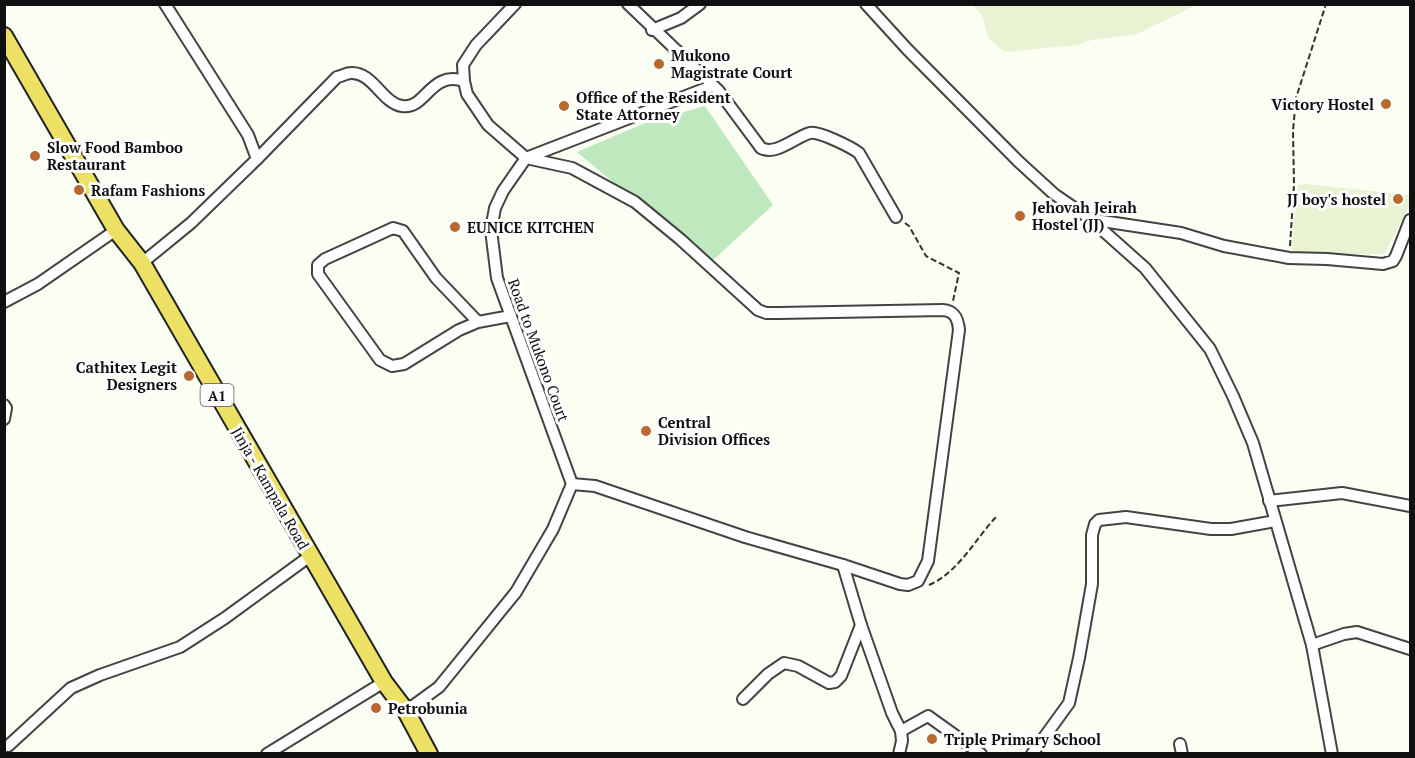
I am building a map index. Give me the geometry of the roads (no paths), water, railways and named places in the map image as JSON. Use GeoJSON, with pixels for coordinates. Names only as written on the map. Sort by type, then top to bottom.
{"type":"FeatureCollection","features":[{"type":"Feature","properties":{"kind":"highway","name":"Jinja - Kampala Road"},"geometry":{"type":"LineString","coordinates":[[4,36],[116,230],[142,263],[310,556],[384,682],[406,711],[429,753]]}},
{"type":"Feature","properties":{"kind":"street"},"geometry":{"type":"LineString","coordinates":[[165,4],[248,135],[257,159]]}},
{"type":"Feature","properties":{"kind":"street"},"geometry":{"type":"LineString","coordinates":[[406,711],[439,687],[516,592],[553,529],[572,484],[595,486],[745,537],[900,584],[908,585],[918,581],[928,561],[959,330],[958,320],[950,311],[779,313],[758,310],[680,239],[635,202],[572,168],[526,158],[488,125],[467,94],[464,81],[463,65],[476,45],[516,4]]}},
{"type":"Feature","properties":{"kind":"street"},"geometry":{"type":"LineString","coordinates":[[628,4],[652,30],[718,90],[761,148],[771,151],[812,132],[851,147],[859,153],[896,217]]}},
{"type":"Feature","properties":{"kind":"street"},"geometry":{"type":"LineString","coordinates":[[652,30],[681,18],[700,4]]}},
{"type":"Feature","properties":{"kind":"street"},"geometry":{"type":"LineString","coordinates":[[866,4],[1019,162],[1054,194],[1089,219],[1145,268],[1210,349],[1253,442],[1312,645],[1332,753]]}},
{"type":"Feature","properties":{"kind":"street"},"geometry":{"type":"LineString","coordinates":[[142,263],[198,216],[337,77],[351,73],[362,75],[391,101],[402,106],[412,105],[442,80],[452,77],[464,81]]}},
{"type":"Feature","properties":{"kind":"street"},"geometry":{"type":"LineString","coordinates":[[526,158],[712,86]]}},
{"type":"Feature","properties":{"kind":"street","name":"Road to Mukono Court"},"geometry":{"type":"LineString","coordinates":[[526,158],[503,191],[495,208],[491,230],[497,278],[572,484]]}},
{"type":"Feature","properties":{"kind":"street"},"geometry":{"type":"LineString","coordinates":[[1089,219],[1181,233],[1224,246],[1289,258],[1383,264],[1393,261],[1410,220]]}},
{"type":"Feature","properties":{"kind":"street"},"geometry":{"type":"LineString","coordinates":[[478,322],[436,278],[403,231],[393,228],[325,259],[318,265],[318,274],[380,360],[392,366],[404,364],[459,330],[478,322],[511,316]]}},
{"type":"Feature","properties":{"kind":"street"},"geometry":{"type":"LineString","coordinates":[[4,302],[38,284],[116,230]]}},
{"type":"Feature","properties":{"kind":"street"},"geometry":{"type":"LineString","coordinates":[[4,405],[6,408],[4,419]]}},
{"type":"Feature","properties":{"kind":"street"},"geometry":{"type":"LineString","coordinates":[[1269,501],[1342,493],[1410,506]]}},
{"type":"Feature","properties":{"kind":"street"},"geometry":{"type":"LineString","coordinates":[[1032,753],[1069,703],[1092,584],[1092,535],[1095,524],[1099,520],[1126,517],[1211,529],[1232,529],[1275,521]]}},
{"type":"Feature","properties":{"kind":"street"},"geometry":{"type":"LineString","coordinates":[[8,746],[71,688],[100,675],[180,647],[225,618],[310,556]]}},
{"type":"Feature","properties":{"kind":"street"},"geometry":{"type":"LineString","coordinates":[[843,565],[861,625],[892,713],[901,731],[902,741],[898,753]]}},
{"type":"Feature","properties":{"kind":"street"},"geometry":{"type":"LineString","coordinates":[[743,699],[768,674],[784,663],[798,666],[830,683],[835,682],[841,676],[861,625]]}},
{"type":"Feature","properties":{"kind":"street"},"geometry":{"type":"LineString","coordinates":[[1312,645],[1357,632],[1410,649]]}},
{"type":"Feature","properties":{"kind":"street"},"geometry":{"type":"LineString","coordinates":[[267,753],[384,682]]}},
{"type":"Feature","properties":{"kind":"street"},"geometry":{"type":"LineString","coordinates":[[901,731],[928,716],[981,753]]}},
{"type":"Feature","properties":{"kind":"place","name":"Mukono Magistrate Court"},"geometry":{"type":"Point","coordinates":[659,64]}},
{"type":"Feature","properties":{"kind":"place","name":"Victory Hostel"},"geometry":{"type":"Point","coordinates":[1386,104]}},
{"type":"Feature","properties":{"kind":"place","name":"Office of the Resident State Attorney"},"geometry":{"type":"Point","coordinates":[564,106]}},
{"type":"Feature","properties":{"kind":"place","name":"Slow Food Bamboo Restaurant"},"geometry":{"type":"Point","coordinates":[35,156]}},
{"type":"Feature","properties":{"kind":"place","name":"Rafam Fashions"},"geometry":{"type":"Point","coordinates":[79,190]}},
{"type":"Feature","properties":{"kind":"place","name":"JJ boy's hostel"},"geometry":{"type":"Point","coordinates":[1398,199]}},
{"type":"Feature","properties":{"kind":"place","name":"Jehovah Jeirah Hostel (JJ)"},"geometry":{"type":"Point","coordinates":[1020,216]}},
{"type":"Feature","properties":{"kind":"place","name":"EUNICE KITCHEN"},"geometry":{"type":"Point","coordinates":[455,227]}},
{"type":"Feature","properties":{"kind":"place","name":"Cathitex Legit Designers"},"geometry":{"type":"Point","coordinates":[189,376]}},
{"type":"Feature","properties":{"kind":"place","name":"Central Division Offices"},"geometry":{"type":"Point","coordinates":[646,431]}},
{"type":"Feature","properties":{"kind":"place","name":"Petrobunia"},"geometry":{"type":"Point","coordinates":[376,708]}},
{"type":"Feature","properties":{"kind":"place","name":"Triple Primary School"},"geometry":{"type":"Point","coordinates":[932,739]}}]}
